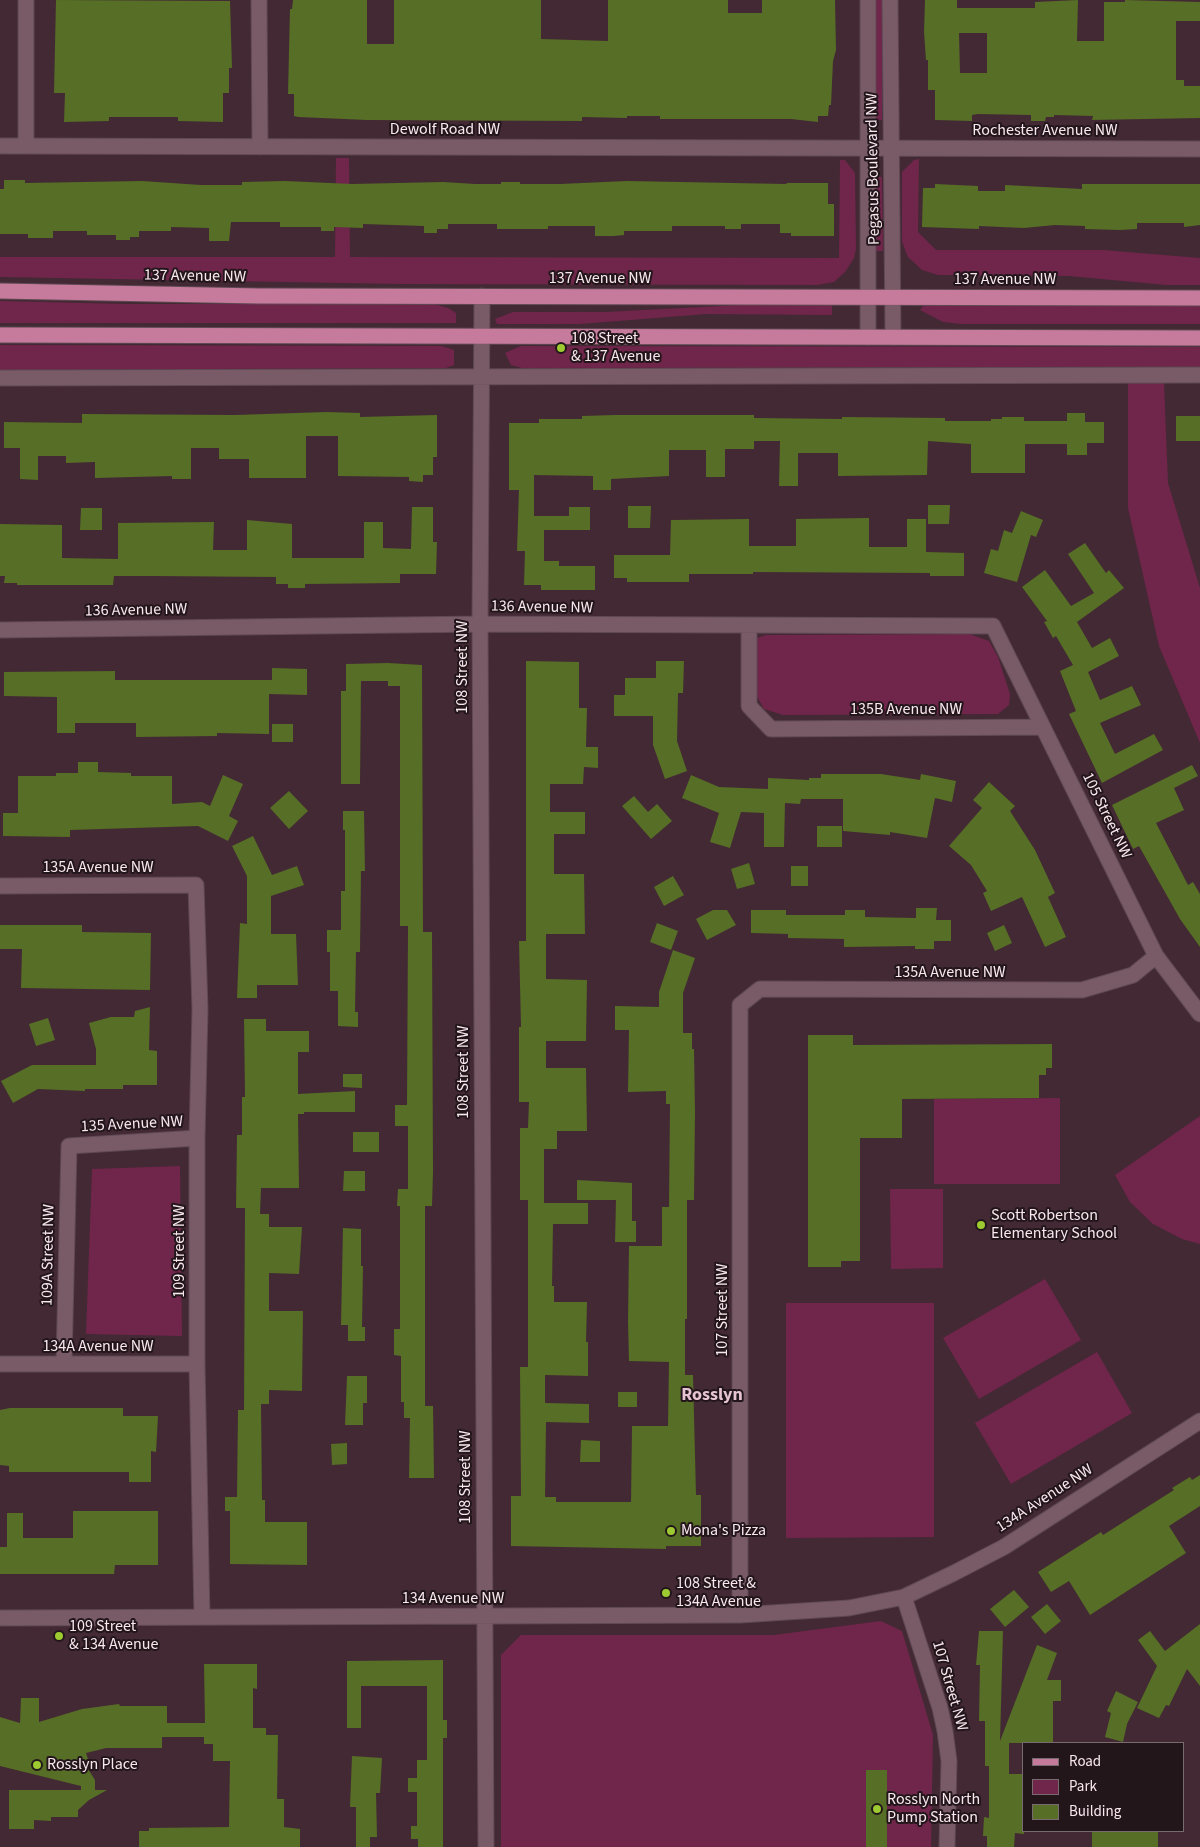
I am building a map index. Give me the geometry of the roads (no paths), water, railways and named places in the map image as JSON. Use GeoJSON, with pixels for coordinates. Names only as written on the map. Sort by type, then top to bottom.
{"type":"FeatureCollection","features":[{"type":"Feature","properties":{"kind":"main road","name":"137 Avenue NW"},"geometry":{"type":"LineString","coordinates":[[0,291],[482,296],[1200,298]]}},
{"type":"Feature","properties":{"kind":"main road"},"geometry":{"type":"LineString","coordinates":[[0,335],[1200,338]]}},
{"type":"Feature","properties":{"kind":"street"},"geometry":{"type":"LineString","coordinates":[[26,0],[26,146]]}},
{"type":"Feature","properties":{"kind":"street"},"geometry":{"type":"LineString","coordinates":[[259,0],[260,147]]}},
{"type":"Feature","properties":{"kind":"street","name":"Pegasus Boulevard NW"},"geometry":{"type":"LineString","coordinates":[[868,0],[868,337]]}},
{"type":"Feature","properties":{"kind":"street","name":"Pegasus Boulevard NW"},"geometry":{"type":"LineString","coordinates":[[890,0],[893,337]]}},
{"type":"Feature","properties":{"kind":"street","name":"Dewolf Road NW"},"geometry":{"type":"LineString","coordinates":[[0,146],[890,149]]}},
{"type":"Feature","properties":{"kind":"street","name":"Rochester Avenue NW"},"geometry":{"type":"LineString","coordinates":[[890,149],[1200,149]]}},
{"type":"Feature","properties":{"kind":"street","name":"108 Street NW"},"geometry":{"type":"LineString","coordinates":[[482,296],[480,624],[486,1847]]}},
{"type":"Feature","properties":{"kind":"street"},"geometry":{"type":"LineString","coordinates":[[0,378],[1200,375]]}},
{"type":"Feature","properties":{"kind":"street","name":"136 Avenue NW"},"geometry":{"type":"LineString","coordinates":[[0,630],[480,624],[749,627],[993,626]]}},
{"type":"Feature","properties":{"kind":"street","name":"105 Street NW"},"geometry":{"type":"LineString","coordinates":[[993,626],[1156,956],[1200,1014]]}},
{"type":"Feature","properties":{"kind":"street","name":"135B Avenue NW"},"geometry":{"type":"LineString","coordinates":[[749,627],[749,706],[771,728],[1042,727]]}},
{"type":"Feature","properties":{"kind":"street","name":"135A Avenue NW"},"geometry":{"type":"LineString","coordinates":[[0,886],[196,885]]}},
{"type":"Feature","properties":{"kind":"street","name":"109 Street NW"},"geometry":{"type":"LineString","coordinates":[[196,885],[200,1009],[197,1138],[197,1364],[202,1617]]}},
{"type":"Feature","properties":{"kind":"street","name":"135A Avenue NW"},"geometry":{"type":"LineString","coordinates":[[740,1005],[760,989],[1082,990],[1133,975],[1156,956]]}},
{"type":"Feature","properties":{"kind":"street","name":"107 Street NW"},"geometry":{"type":"LineString","coordinates":[[740,1005],[740,1615]]}},
{"type":"Feature","properties":{"kind":"street","name":"135 Avenue NW"},"geometry":{"type":"LineString","coordinates":[[69,1146],[197,1138]]}},
{"type":"Feature","properties":{"kind":"street","name":"109A Street NW"},"geometry":{"type":"LineString","coordinates":[[64,1364],[69,1146]]}},
{"type":"Feature","properties":{"kind":"street","name":"134A Avenue NW"},"geometry":{"type":"LineString","coordinates":[[0,1364],[197,1364]]}},
{"type":"Feature","properties":{"kind":"street","name":"134A Avenue NW"},"geometry":{"type":"LineString","coordinates":[[904,1596],[1004,1547],[1200,1421]]}},
{"type":"Feature","properties":{"kind":"street","name":"134 Avenue NW"},"geometry":{"type":"LineString","coordinates":[[0,1618],[740,1615],[849,1608],[904,1596]]}},
{"type":"Feature","properties":{"kind":"street","name":"107 Street NW"},"geometry":{"type":"LineString","coordinates":[[904,1596],[940,1708],[945,1731],[949,1761],[947,1847]]}},
{"type":"Feature","properties":{"kind":"place","name":"108 Street & 137 Avenue"},"geometry":{"type":"Point","coordinates":[561,348]}},
{"type":"Feature","properties":{"kind":"place","name":"Scott Robertson Elementary School"},"geometry":{"type":"Point","coordinates":[981,1225]}},
{"type":"Feature","properties":{"kind":"place","name":"Mona's Pizza"},"geometry":{"type":"Point","coordinates":[671,1531]}},
{"type":"Feature","properties":{"kind":"place","name":"108 Street & 134A Avenue"},"geometry":{"type":"Point","coordinates":[666,1593]}},
{"type":"Feature","properties":{"kind":"place","name":"109 Street & 134 Avenue"},"geometry":{"type":"Point","coordinates":[59,1636]}},
{"type":"Feature","properties":{"kind":"place","name":"Rosslyn Place"},"geometry":{"type":"Point","coordinates":[37,1765]}},
{"type":"Feature","properties":{"kind":"place","name":"Rosslyn North Pump Station"},"geometry":{"type":"Point","coordinates":[877,1809]}},
{"type":"Feature","properties":{"kind":"district","name":"Rosslyn"},"geometry":{"type":"Point","coordinates":[712,1396]}}]}
